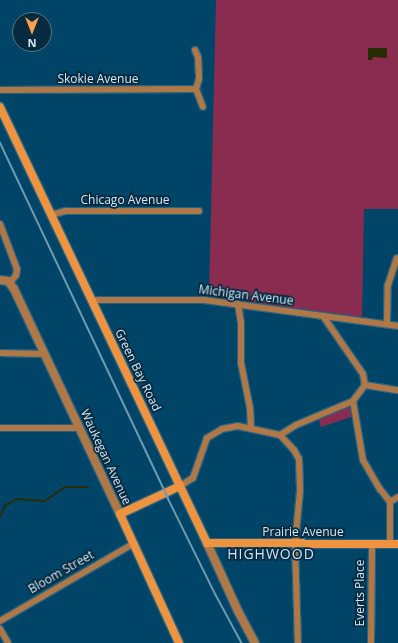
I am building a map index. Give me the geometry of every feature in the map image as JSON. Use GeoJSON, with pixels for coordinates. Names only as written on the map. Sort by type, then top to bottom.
{"type":"FeatureCollection","features":[{"type":"Feature","properties":{"kind":"main road","name":"Green Bay Road"},"geometry":{"type":"LineString","coordinates":[[0,107],[207,543]]}},
{"type":"Feature","properties":{"kind":"main road"},"geometry":{"type":"LineString","coordinates":[[120,514],[180,486]]}},
{"type":"Feature","properties":{"kind":"main road"},"geometry":{"type":"LineString","coordinates":[[129,509],[132,541]]}},
{"type":"Feature","properties":{"kind":"main road","name":"Waukegan Avenue"},"geometry":{"type":"LineString","coordinates":[[120,514],[179,643]]}},
{"type":"Feature","properties":{"kind":"main road","name":"Prairie Avenue"},"geometry":{"type":"LineString","coordinates":[[207,543],[394,544]]}},
{"type":"Feature","properties":{"kind":"street"},"geometry":{"type":"LineString","coordinates":[[195,50],[198,57],[199,78],[196,89],[203,107]]}},
{"type":"Feature","properties":{"kind":"street","name":"Skokie Avenue"},"geometry":{"type":"LineString","coordinates":[[0,90],[196,89]]}},
{"type":"Feature","properties":{"kind":"street","name":"Chicago Avenue"},"geometry":{"type":"LineString","coordinates":[[51,215],[65,211],[199,211]]}},
{"type":"Feature","properties":{"kind":"street"},"geometry":{"type":"LineString","coordinates":[[0,224],[17,269],[16,275],[10,283],[6,280],[0,280]]}},
{"type":"Feature","properties":{"kind":"street"},"geometry":{"type":"LineString","coordinates":[[386,324],[388,285],[397,258]]}},
{"type":"Feature","properties":{"kind":"street","name":"Waukegan Avenue"},"geometry":{"type":"LineString","coordinates":[[10,283],[120,514]]}},
{"type":"Feature","properties":{"kind":"street","name":"Michigan Avenue"},"geometry":{"type":"LineString","coordinates":[[91,300],[204,300],[398,326]]}},
{"type":"Feature","properties":{"kind":"street"},"geometry":{"type":"LineString","coordinates":[[238,304],[241,322],[241,362],[250,408],[250,428]]}},
{"type":"Feature","properties":{"kind":"street"},"geometry":{"type":"LineString","coordinates":[[323,316],[361,369],[365,385]]}},
{"type":"Feature","properties":{"kind":"street"},"geometry":{"type":"LineString","coordinates":[[0,353],[44,354]]}},
{"type":"Feature","properties":{"kind":"street"},"geometry":{"type":"LineString","coordinates":[[365,385],[398,390]]}},
{"type":"Feature","properties":{"kind":"street"},"geometry":{"type":"LineString","coordinates":[[280,435],[296,425],[353,401],[365,385]]}},
{"type":"Feature","properties":{"kind":"street"},"geometry":{"type":"LineString","coordinates":[[353,401],[363,460],[380,489],[390,502],[394,544]]}},
{"type":"Feature","properties":{"kind":"street"},"geometry":{"type":"LineString","coordinates":[[180,486],[193,478],[207,438],[222,430],[234,426],[280,435],[294,450],[299,460],[300,491],[295,544],[298,643]]}},
{"type":"Feature","properties":{"kind":"street"},"geometry":{"type":"LineString","coordinates":[[0,428],[79,428]]}},
{"type":"Feature","properties":{"kind":"street"},"geometry":{"type":"LineString","coordinates":[[390,502],[398,497]]}},
{"type":"Feature","properties":{"kind":"street","name":"Bloom Street"},"geometry":{"type":"LineString","coordinates":[[0,621],[132,541]]}},
{"type":"Feature","properties":{"kind":"street","name":"Green Bay Road"},"geometry":{"type":"LineString","coordinates":[[207,543],[238,611],[255,643]]}},
{"type":"Feature","properties":{"kind":"street","name":"Everts Place"},"geometry":{"type":"LineString","coordinates":[[371,643],[372,544]]}},
{"type":"Feature","properties":{"kind":"street"},"geometry":{"type":"LineString","coordinates":[[0,629],[8,643]]}},
{"type":"Feature","properties":{"kind":"shaded area"},"geometry":{"type":"Polygon","coordinates":[[[216,0],[398,0],[398,209],[364,209],[362,318],[209,296],[216,0]]]}},
{"type":"Feature","properties":{"kind":"shaded area"},"geometry":{"type":"Polygon","coordinates":[[[368,48],[387,48],[387,58],[373,57],[372,60],[368,60],[368,48]]]}},
{"type":"Feature","properties":{"kind":"shaded area"},"geometry":{"type":"Polygon","coordinates":[[[348,407],[352,408],[354,416],[321,427],[318,417],[348,407]]]}},
{"type":"Feature","properties":{"kind":"waterway"},"geometry":{"type":"LineString","coordinates":[[0,517],[5,506],[17,499],[45,501],[65,487],[88,487]]}},
{"type":"Feature","properties":{"kind":"railway"},"geometry":{"type":"LineString","coordinates":[[0,142],[168,498],[216,595],[242,643]]}},
{"type":"Feature","properties":{"kind":"district","name":"HIGHWOOD"},"geometry":{"type":"Point","coordinates":[271,554]}}]}
